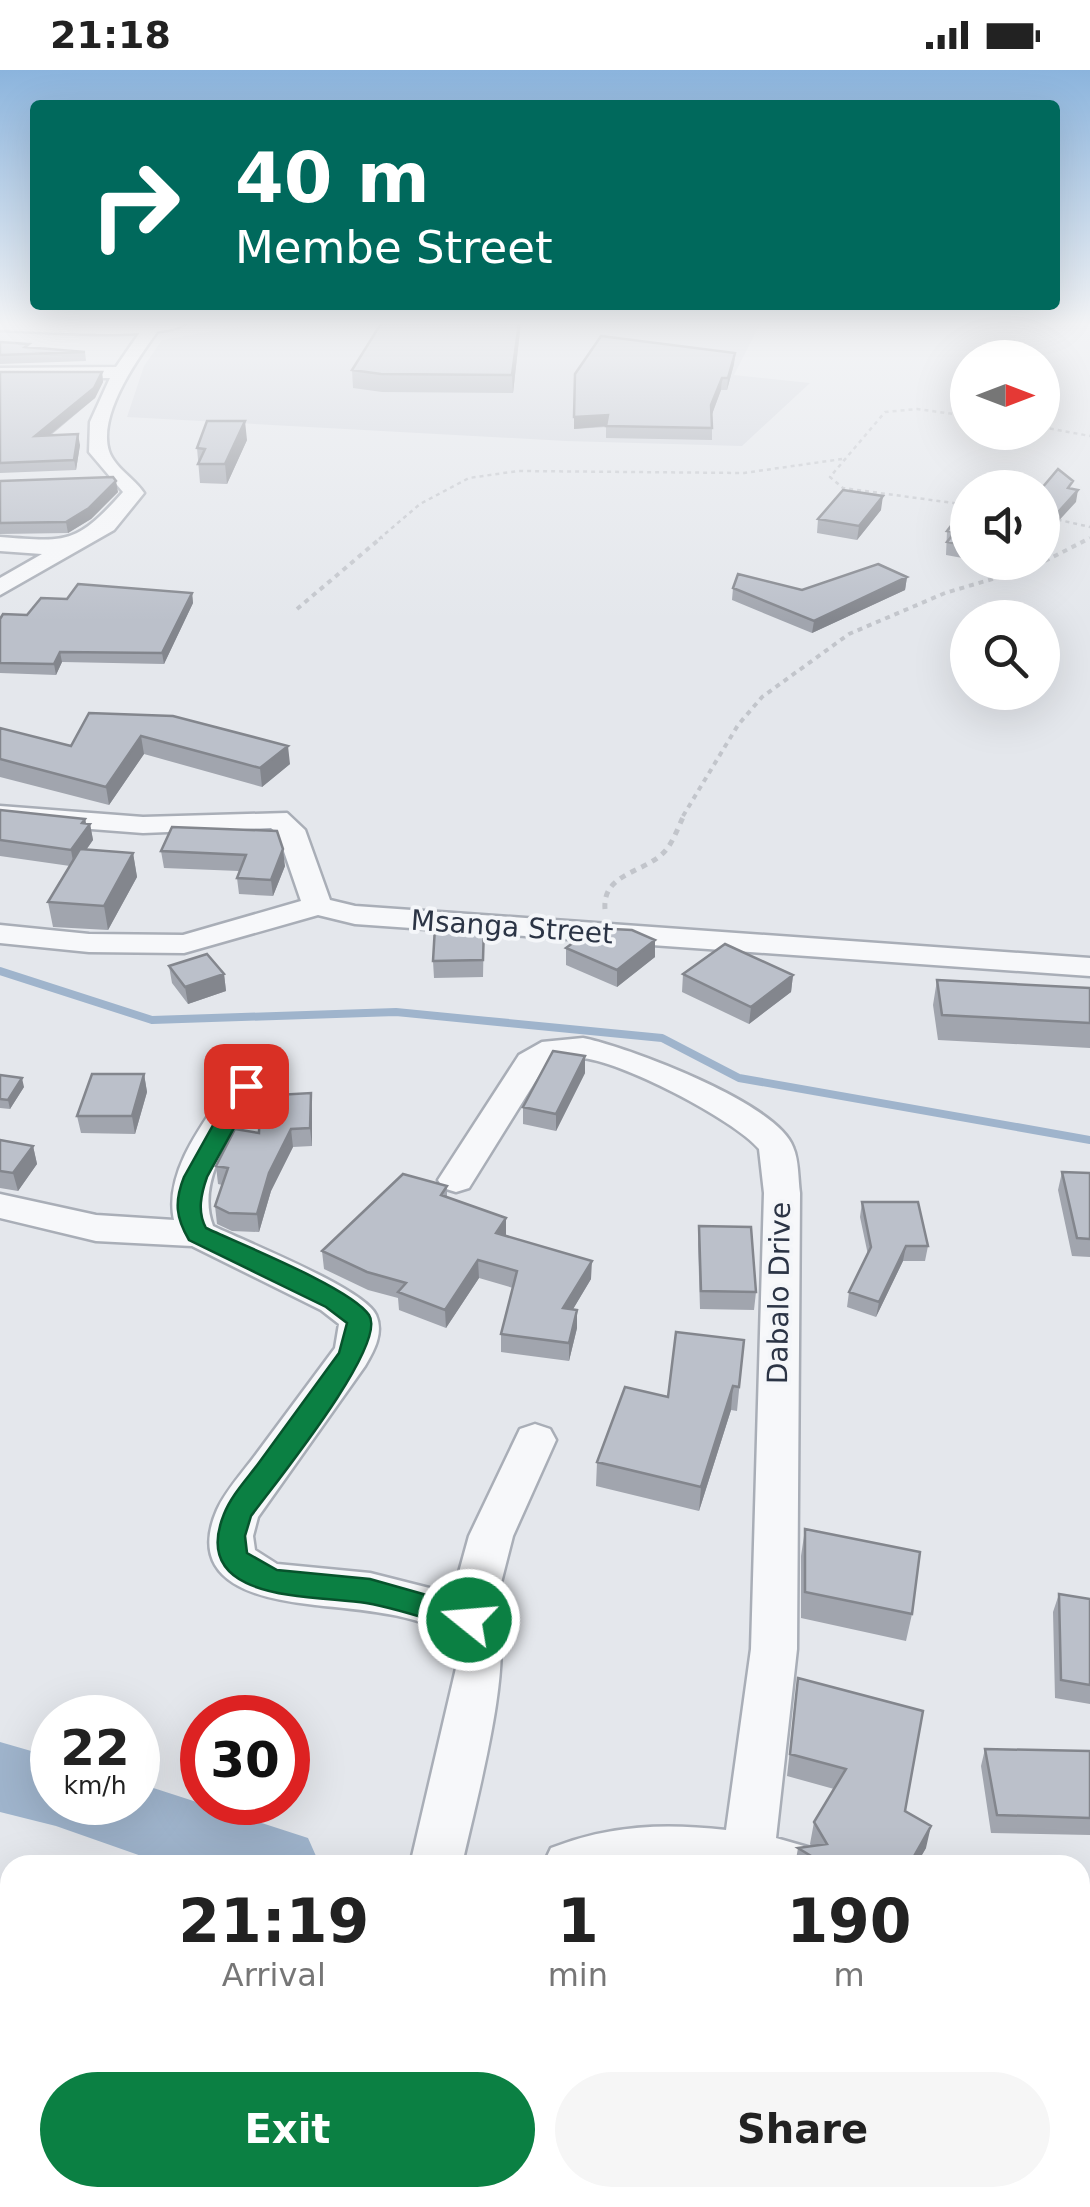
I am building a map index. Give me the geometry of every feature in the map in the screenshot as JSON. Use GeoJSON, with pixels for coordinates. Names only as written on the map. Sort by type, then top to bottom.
{"type":"FeatureCollection","features":[{"type":"Feature","properties":{"kind":"street"},"geometry":{"type":"LineString","coordinates":[[0,588],[106,526],[124,509],[134,492],[98,447],[99,422]]}},
{"type":"Feature","properties":{"kind":"street"},"geometry":{"type":"LineString","coordinates":[[88,480],[122,478]]}},
{"type":"Feature","properties":{"kind":"street"},"geometry":{"type":"LineString","coordinates":[[0,544],[67,549]]}},
{"type":"Feature","properties":{"kind":"street"},"geometry":{"type":"LineString","coordinates":[[0,814],[143,824],[277,819],[291,830],[317,906]]}},
{"type":"Feature","properties":{"kind":"street","name":"Msanga Street"},"geometry":{"type":"LineString","coordinates":[[0,934],[88,943],[184,944],[317,906],[355,915],[607,935],[1090,967]]}},
{"type":"Feature","properties":{"kind":"street","name":"Dabalo Drive"},"geometry":{"type":"LineString","coordinates":[[456,1180],[531,1062],[544,1051],[567,1046],[627,1060],[673,1078],[766,1134],[776,1147],[782,1194],[771,1855]]}},
{"type":"Feature","properties":{"kind":"street"},"geometry":{"type":"LineString","coordinates":[[198,1234],[189,1219],[190,1193],[246,1086]]}},
{"type":"Feature","properties":{"kind":"street"},"geometry":{"type":"LineString","coordinates":[[0,1206],[34,1210],[96,1228],[198,1234],[335,1300],[359,1319],[360,1329],[351,1356],[238,1512],[230,1536],[234,1559],[258,1576],[277,1582],[370,1592],[469,1620],[482,1634],[482,1651],[438,1855]]}},
{"type":"Feature","properties":{"kind":"street"},"geometry":{"type":"LineString","coordinates":[[469,1620],[485,1554],[535,1440]]}},
{"type":"Feature","properties":{"kind":"street"},"geometry":{"type":"LineString","coordinates":[[596,1855],[634,1850],[702,1855]]}},
{"type":"Feature","properties":{"kind":"path"},"geometry":{"type":"LineString","coordinates":[[878,422],[830,472],[837,486],[950,502]]}},
{"type":"Feature","properties":{"kind":"path"},"geometry":{"type":"LineString","coordinates":[[1060,431],[1090,436]]}},
{"type":"Feature","properties":{"kind":"path"},"geometry":{"type":"LineString","coordinates":[[296,609],[420,504],[469,478],[518,471],[744,473],[842,459]]}},
{"type":"Feature","properties":{"kind":"path"},"geometry":{"type":"LineString","coordinates":[[1060,520],[1090,527]]}},
{"type":"Feature","properties":{"kind":"path"},"geometry":{"type":"LineString","coordinates":[[607,935],[604,897],[614,882],[666,852],[738,725],[762,698],[849,634],[945,593],[1034,568],[1090,538]]}},
{"type":"Feature","properties":{"kind":"shaded area"},"geometry":{"type":"Polygon","coordinates":[[[213,422],[768,422],[742,446],[566,441],[213,422]]]}},
{"type":"Feature","properties":{"kind":"building"},"geometry":{"type":"Polygon","coordinates":[[[0,422],[53,422],[35,436],[78,434],[74,460],[0,463],[0,422]]]}},
{"type":"Feature","properties":{"kind":"building"},"geometry":{"type":"Polygon","coordinates":[[[207,422],[245,422],[225,464],[198,464],[205,449],[197,448],[207,422]]]}},
{"type":"Feature","properties":{"kind":"building"},"geometry":{"type":"Polygon","coordinates":[[[607,422],[712,422],[712,428],[606,426],[607,422]]]}},
{"type":"Feature","properties":{"kind":"building"},"geometry":{"type":"Polygon","coordinates":[[[1060,471],[1073,481],[1068,488],[1078,490],[1060,510],[1060,471]]]}},
{"type":"Feature","properties":{"kind":"building"},"geometry":{"type":"Polygon","coordinates":[[[113,477],[116,481],[89,508],[66,522],[0,523],[0,481],[113,477]]]}},
{"type":"Feature","properties":{"kind":"building"},"geometry":{"type":"Polygon","coordinates":[[[843,490],[883,496],[859,526],[818,519],[843,490]]]}},
{"type":"Feature","properties":{"kind":"building"},"geometry":{"type":"Polygon","coordinates":[[[878,564],[907,577],[814,621],[733,588],[738,574],[802,590],[878,564]]]}},
{"type":"Feature","properties":{"kind":"building"},"geometry":{"type":"Polygon","coordinates":[[[78,584],[192,593],[162,653],[60,652],[54,664],[0,663],[3,614],[27,615],[41,598],[67,599],[78,584]]]}},
{"type":"Feature","properties":{"kind":"building"},"geometry":{"type":"Polygon","coordinates":[[[89,713],[173,716],[288,746],[260,768],[141,736],[106,787],[0,759],[0,728],[71,746],[89,713]]]}},
{"type":"Feature","properties":{"kind":"building"},"geometry":{"type":"Polygon","coordinates":[[[0,810],[85,819],[82,823],[90,824],[71,850],[0,840],[0,810]]]}},
{"type":"Feature","properties":{"kind":"building"},"geometry":{"type":"Polygon","coordinates":[[[172,827],[277,831],[283,849],[271,880],[237,878],[246,855],[161,851],[172,827]]]}},
{"type":"Feature","properties":{"kind":"building"},"geometry":{"type":"Polygon","coordinates":[[[80,849],[133,853],[104,906],[48,902],[80,849]]]}},
{"type":"Feature","properties":{"kind":"building"},"geometry":{"type":"Polygon","coordinates":[[[484,926],[483,960],[433,961],[435,927],[484,926]]]}},
{"type":"Feature","properties":{"kind":"building"},"geometry":{"type":"Polygon","coordinates":[[[593,928],[632,930],[655,940],[617,970],[566,948],[593,928]]]}},
{"type":"Feature","properties":{"kind":"building"},"geometry":{"type":"Polygon","coordinates":[[[725,944],[793,975],[751,1007],[683,974],[725,944]]]}},
{"type":"Feature","properties":{"kind":"building"},"geometry":{"type":"Polygon","coordinates":[[[207,954],[224,974],[185,987],[169,966],[207,954]]]}},
{"type":"Feature","properties":{"kind":"building"},"geometry":{"type":"Polygon","coordinates":[[[937,980],[1090,988],[1090,1023],[942,1015],[937,980]]]}},
{"type":"Feature","properties":{"kind":"building"},"geometry":{"type":"Polygon","coordinates":[[[553,1051],[585,1056],[556,1114],[523,1107],[553,1051]]]}},
{"type":"Feature","properties":{"kind":"building"},"geometry":{"type":"Polygon","coordinates":[[[92,1074],[144,1074],[132,1116],[77,1116],[92,1074]]]}},
{"type":"Feature","properties":{"kind":"building"},"geometry":{"type":"Polygon","coordinates":[[[0,1075],[22,1078],[8,1100],[0,1099],[0,1075]]]}},
{"type":"Feature","properties":{"kind":"building"},"geometry":{"type":"Polygon","coordinates":[[[311,1093],[310,1128],[291,1129],[269,1173],[257,1214],[229,1213],[215,1206],[228,1168],[216,1166],[235,1129],[259,1133],[260,1096],[311,1093]]]}},
{"type":"Feature","properties":{"kind":"building"},"geometry":{"type":"Polygon","coordinates":[[[0,1140],[33,1146],[13,1173],[0,1171],[0,1140]]]}},
{"type":"Feature","properties":{"kind":"building"},"geometry":{"type":"Polygon","coordinates":[[[1062,1172],[1090,1173],[1090,1239],[1077,1238],[1062,1172]]]}},
{"type":"Feature","properties":{"kind":"building"},"geometry":{"type":"Polygon","coordinates":[[[403,1174],[447,1186],[441,1195],[506,1218],[496,1233],[592,1261],[563,1308],[577,1310],[569,1343],[501,1334],[517,1271],[478,1260],[445,1310],[398,1292],[406,1283],[367,1272],[322,1251],[403,1174]]]}},
{"type":"Feature","properties":{"kind":"building"},"geometry":{"type":"Polygon","coordinates":[[[862,1202],[918,1202],[928,1246],[906,1246],[879,1302],[849,1292],[871,1247],[862,1202]]]}},
{"type":"Feature","properties":{"kind":"building"},"geometry":{"type":"Polygon","coordinates":[[[699,1226],[751,1227],[756,1292],[701,1291],[699,1226]]]}},
{"type":"Feature","properties":{"kind":"building"},"geometry":{"type":"Polygon","coordinates":[[[676,1332],[744,1340],[739,1387],[733,1386],[701,1487],[597,1462],[625,1387],[668,1397],[676,1332]]]}},
{"type":"Feature","properties":{"kind":"building"},"geometry":{"type":"Polygon","coordinates":[[[805,1529],[920,1552],[912,1614],[805,1592],[805,1529]]]}},
{"type":"Feature","properties":{"kind":"building"},"geometry":{"type":"Polygon","coordinates":[[[1059,1594],[1090,1599],[1090,1685],[1061,1680],[1059,1594]]]}},
{"type":"Feature","properties":{"kind":"building"},"geometry":{"type":"Polygon","coordinates":[[[798,1678],[923,1711],[905,1811],[931,1826],[915,1855],[810,1855],[798,1848],[827,1844],[814,1822],[846,1769],[790,1754],[798,1678]]]}},
{"type":"Feature","properties":{"kind":"building"},"geometry":{"type":"Polygon","coordinates":[[[985,1749],[1090,1751],[1090,1818],[997,1815],[985,1749]]]}},
{"type":"Feature","properties":{"kind":"waterway"},"geometry":{"type":"LineString","coordinates":[[0,971],[152,1020],[396,1012],[662,1038],[739,1078],[1090,1140]]}},
{"type":"Feature","properties":{"kind":"waterway"},"geometry":{"type":"LineString","coordinates":[[0,1777],[30,1786]]}},
{"type":"Feature","properties":{"kind":"waterway"},"geometry":{"type":"LineString","coordinates":[[156,1825],[249,1855]]}},
{"type":"Feature","properties":{"kind":"route"},"geometry":{"type":"LineString","coordinates":[[246,1086],[196,1177],[187,1211],[189,1219],[198,1234],[351,1311],[359,1319],[360,1340],[299,1433],[238,1512],[230,1536],[234,1559],[258,1576],[277,1582],[370,1592],[469,1620]]}}]}
